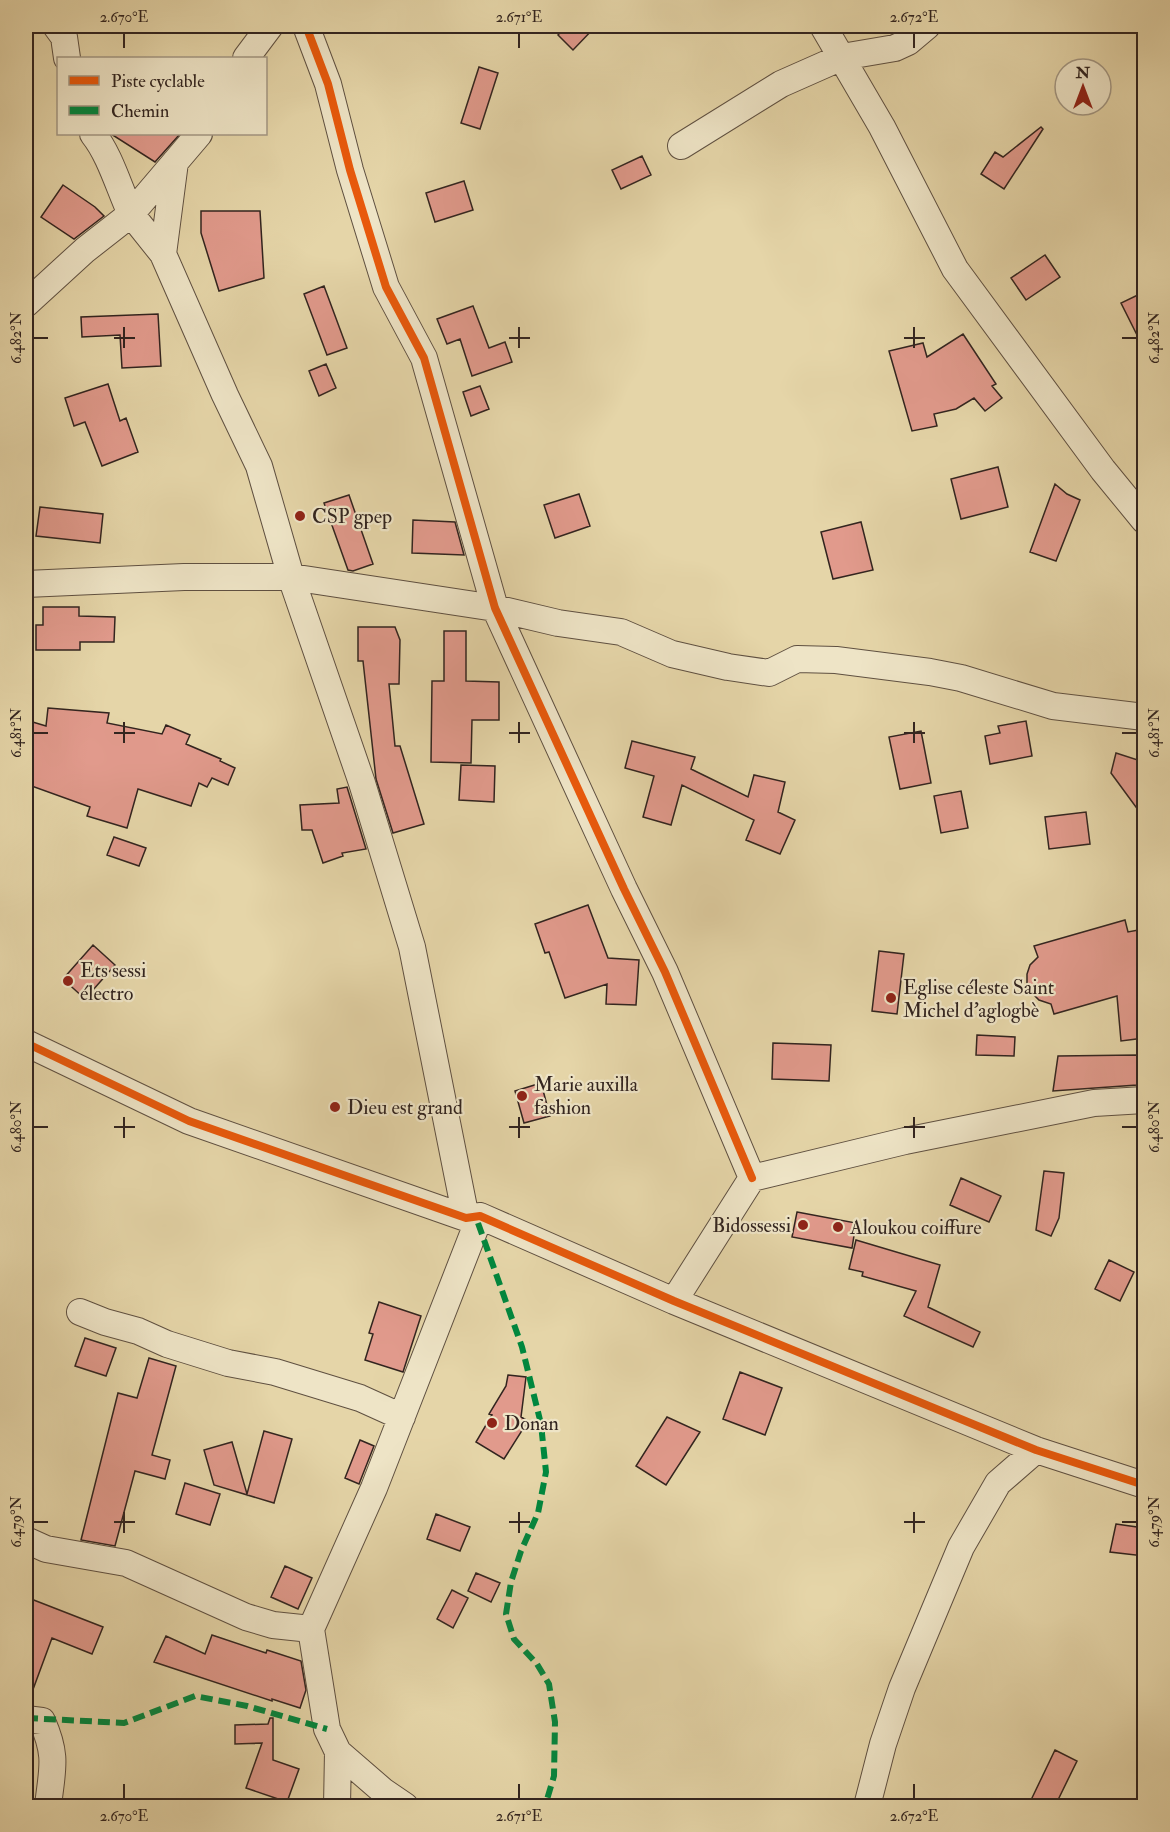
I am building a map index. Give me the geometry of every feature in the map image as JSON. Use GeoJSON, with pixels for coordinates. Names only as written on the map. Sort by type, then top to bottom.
{"type":"FeatureCollection","features":[{"type":"Feature","properties":{"kind":"street"},"geometry":{"type":"LineString","coordinates":[[56,26],[64,37],[67,57]]}},
{"type":"Feature","properties":{"kind":"street"},"geometry":{"type":"LineString","coordinates":[[247,57],[270,26]]}},
{"type":"Feature","properties":{"kind":"street"},"geometry":{"type":"LineString","coordinates":[[306,26],[328,84],[350,170],[386,287],[424,358],[495,608],[624,889],[665,972],[752,1178]]}},
{"type":"Feature","properties":{"kind":"street"},"geometry":{"type":"LineString","coordinates":[[823,26],[882,127],[955,269],[1103,470],[1144,520]]}},
{"type":"Feature","properties":{"kind":"street"},"geometry":{"type":"LineString","coordinates":[[681,146],[781,84],[842,57],[895,48],[908,42],[927,26]]}},
{"type":"Feature","properties":{"kind":"street"},"geometry":{"type":"LineString","coordinates":[[94,135],[108,156],[130,214],[163,254],[259,466],[291,577],[362,783],[412,947],[473,1217],[402,1417],[374,1488],[311,1629],[327,1730],[338,1752],[383,1791],[405,1806]]}},
{"type":"Feature","properties":{"kind":"street"},"geometry":{"type":"LineString","coordinates":[[26,304],[85,250],[130,214],[198,135]]}},
{"type":"Feature","properties":{"kind":"street"},"geometry":{"type":"LineString","coordinates":[[163,254],[175,162]]}},
{"type":"Feature","properties":{"kind":"street"},"geometry":{"type":"LineString","coordinates":[[26,584],[184,577],[291,577],[495,608],[558,623],[621,632],[672,654],[728,667],[769,673],[797,659],[848,662],[961,678],[1053,706],[1144,717]]}},
{"type":"Feature","properties":{"kind":"street"},"geometry":{"type":"LineString","coordinates":[[26,1043],[189,1121],[473,1217],[1036,1450],[1144,1485]]}},
{"type":"Feature","properties":{"kind":"street"},"geometry":{"type":"LineString","coordinates":[[674,1301],[752,1178],[905,1141],[1094,1103],[1144,1100]]}},
{"type":"Feature","properties":{"kind":"street"},"geometry":{"type":"LineString","coordinates":[[80,1312],[138,1331],[167,1344],[228,1363],[275,1372],[360,1398],[402,1417]]}},
{"type":"Feature","properties":{"kind":"street"},"geometry":{"type":"LineString","coordinates":[[867,1806],[883,1744],[902,1688],[934,1617],[961,1546],[998,1483],[1036,1450]]}},
{"type":"Feature","properties":{"kind":"street"},"geometry":{"type":"LineString","coordinates":[[26,1540],[46,1549],[126,1563],[246,1617],[273,1625],[311,1629]]}},
{"type":"Feature","properties":{"kind":"street"},"geometry":{"type":"LineString","coordinates":[[26,1719],[42,1721],[50,1739],[54,1760],[48,1806]]}},
{"type":"Feature","properties":{"kind":"street"},"geometry":{"type":"LineString","coordinates":[[337,1806],[338,1752]]}},
{"type":"Feature","properties":{"kind":"building"},"geometry":{"type":"Polygon","coordinates":[[[566,26],[596,26],[573,50],[558,35],[566,26]]]}},
{"type":"Feature","properties":{"kind":"building"},"geometry":{"type":"Polygon","coordinates":[[[479,67],[498,73],[480,129],[461,123],[479,67]]]}},
{"type":"Feature","properties":{"kind":"building"},"geometry":{"type":"Polygon","coordinates":[[[1041,127],[1043,129],[1004,189],[981,174],[995,152],[1003,157],[1041,127]]]}},
{"type":"Feature","properties":{"kind":"building"},"geometry":{"type":"Polygon","coordinates":[[[113,135],[179,135],[155,162],[113,135]]]}},
{"type":"Feature","properties":{"kind":"building"},"geometry":{"type":"Polygon","coordinates":[[[642,156],[651,175],[621,189],[612,170],[642,156]]]}},
{"type":"Feature","properties":{"kind":"building"},"geometry":{"type":"Polygon","coordinates":[[[464,181],[473,210],[435,222],[426,193],[464,181]]]}},
{"type":"Feature","properties":{"kind":"building"},"geometry":{"type":"Polygon","coordinates":[[[63,185],[104,216],[74,239],[41,217],[63,185]]]}},
{"type":"Feature","properties":{"kind":"building"},"geometry":{"type":"Polygon","coordinates":[[[201,211],[260,211],[264,278],[219,291],[201,233],[201,211]]]}},
{"type":"Feature","properties":{"kind":"building"},"geometry":{"type":"Polygon","coordinates":[[[1045,255],[1060,277],[1026,300],[1011,278],[1045,255]]]}},
{"type":"Feature","properties":{"kind":"building"},"geometry":{"type":"Polygon","coordinates":[[[324,286],[347,348],[327,355],[304,294],[324,286]]]}},
{"type":"Feature","properties":{"kind":"building"},"geometry":{"type":"Polygon","coordinates":[[[1144,292],[1144,349],[1121,303],[1144,292]]]}},
{"type":"Feature","properties":{"kind":"building"},"geometry":{"type":"Polygon","coordinates":[[[473,306],[489,348],[505,342],[512,362],[472,376],[460,339],[447,344],[437,319],[473,306]]]}},
{"type":"Feature","properties":{"kind":"building"},"geometry":{"type":"Polygon","coordinates":[[[158,314],[161,366],[122,368],[120,335],[82,337],[81,317],[158,314]]]}},
{"type":"Feature","properties":{"kind":"building"},"geometry":{"type":"Polygon","coordinates":[[[963,334],[996,384],[992,386],[1002,398],[985,411],[974,398],[956,409],[934,414],[937,426],[912,431],[889,351],[923,343],[927,357],[963,334]]]}},
{"type":"Feature","properties":{"kind":"building"},"geometry":{"type":"Polygon","coordinates":[[[326,364],[336,388],[319,396],[309,371],[326,364]]]}},
{"type":"Feature","properties":{"kind":"building"},"geometry":{"type":"Polygon","coordinates":[[[108,384],[120,421],[126,418],[138,452],[102,466],[85,422],[74,426],[65,398],[108,384]]]}},
{"type":"Feature","properties":{"kind":"building"},"geometry":{"type":"Polygon","coordinates":[[[480,386],[489,409],[471,416],[463,392],[480,386]]]}},
{"type":"Feature","properties":{"kind":"building"},"geometry":{"type":"Polygon","coordinates":[[[998,467],[1008,507],[961,519],[951,479],[998,467]]]}},
{"type":"Feature","properties":{"kind":"building"},"geometry":{"type":"Polygon","coordinates":[[[1055,484],[1067,494],[1080,500],[1056,561],[1030,552],[1055,484]]]}},
{"type":"Feature","properties":{"kind":"building"},"geometry":{"type":"Polygon","coordinates":[[[579,494],[590,526],[555,538],[544,505],[579,494]]]}},
{"type":"Feature","properties":{"kind":"building"},"geometry":{"type":"Polygon","coordinates":[[[349,495],[373,564],[353,571],[348,570],[324,503],[349,495]]]}},
{"type":"Feature","properties":{"kind":"building"},"geometry":{"type":"Polygon","coordinates":[[[40,507],[103,514],[100,543],[36,536],[40,507]]]}},
{"type":"Feature","properties":{"kind":"building"},"geometry":{"type":"Polygon","coordinates":[[[413,520],[455,522],[464,555],[412,553],[413,520]]]}},
{"type":"Feature","properties":{"kind":"building"},"geometry":{"type":"Polygon","coordinates":[[[861,522],[873,570],[833,579],[821,532],[861,522]]]}},
{"type":"Feature","properties":{"kind":"building"},"geometry":{"type":"Polygon","coordinates":[[[43,607],[79,607],[79,616],[115,617],[114,642],[80,642],[80,650],[36,650],[36,625],[43,625],[43,607]]]}},
{"type":"Feature","properties":{"kind":"building"},"geometry":{"type":"Polygon","coordinates":[[[358,627],[395,627],[400,640],[399,684],[389,684],[395,746],[400,746],[424,824],[393,833],[376,779],[363,661],[358,661],[358,627]]]}},
{"type":"Feature","properties":{"kind":"building"},"geometry":{"type":"Polygon","coordinates":[[[444,631],[466,631],[466,681],[499,682],[499,720],[472,720],[471,763],[431,762],[432,681],[444,681],[444,631]]]}},
{"type":"Feature","properties":{"kind":"building"},"geometry":{"type":"Polygon","coordinates":[[[48,708],[109,713],[107,723],[162,734],[166,725],[190,735],[186,744],[221,759],[220,761],[235,768],[228,785],[212,778],[207,787],[199,783],[191,806],[138,789],[127,828],[87,816],[90,807],[26,784],[26,720],[46,726],[48,708]]]}},
{"type":"Feature","properties":{"kind":"building"},"geometry":{"type":"Polygon","coordinates":[[[1026,721],[1032,756],[990,764],[985,736],[1000,733],[998,726],[1026,721]]]}},
{"type":"Feature","properties":{"kind":"building"},"geometry":{"type":"Polygon","coordinates":[[[921,731],[931,783],[900,789],[889,737],[921,731]]]}},
{"type":"Feature","properties":{"kind":"building"},"geometry":{"type":"Polygon","coordinates":[[[632,741],[695,757],[691,769],[748,797],[754,775],[785,782],[778,812],[795,820],[780,854],[746,840],[754,820],[682,785],[671,825],[643,817],[654,776],[625,768],[632,741]]]}},
{"type":"Feature","properties":{"kind":"building"},"geometry":{"type":"Polygon","coordinates":[[[1116,753],[1144,762],[1144,818],[1111,773],[1116,753]]]}},
{"type":"Feature","properties":{"kind":"building"},"geometry":{"type":"Polygon","coordinates":[[[461,765],[495,766],[494,802],[459,800],[461,765]]]}},
{"type":"Feature","properties":{"kind":"building"},"geometry":{"type":"Polygon","coordinates":[[[347,787],[366,849],[342,853],[343,856],[323,863],[312,830],[302,830],[300,805],[339,803],[337,789],[347,787]]]}},
{"type":"Feature","properties":{"kind":"building"},"geometry":{"type":"Polygon","coordinates":[[[961,791],[968,828],[941,833],[934,796],[961,791]]]}},
{"type":"Feature","properties":{"kind":"building"},"geometry":{"type":"Polygon","coordinates":[[[1086,812],[1090,844],[1049,849],[1045,817],[1086,812]]]}},
{"type":"Feature","properties":{"kind":"building"},"geometry":{"type":"Polygon","coordinates":[[[114,837],[146,848],[139,866],[107,855],[114,837]]]}},
{"type":"Feature","properties":{"kind":"building"},"geometry":{"type":"Polygon","coordinates":[[[588,905],[608,958],[639,960],[636,1005],[606,1004],[607,984],[565,998],[549,952],[545,953],[535,924],[588,905]]]}},
{"type":"Feature","properties":{"kind":"building"},"geometry":{"type":"Polygon","coordinates":[[[1125,920],[1128,932],[1144,929],[1144,988],[1142,988],[1144,1038],[1121,1041],[1117,996],[1054,1014],[1051,1004],[1039,1000],[1032,993],[1027,984],[1027,974],[1030,965],[1038,957],[1034,946],[1125,920]]]}},
{"type":"Feature","properties":{"kind":"building"},"geometry":{"type":"Polygon","coordinates":[[[93,945],[115,965],[85,999],[63,979],[93,945]]]}},
{"type":"Feature","properties":{"kind":"building"},"geometry":{"type":"Polygon","coordinates":[[[879,951],[904,954],[897,1014],[872,1011],[879,951]]]}},
{"type":"Feature","properties":{"kind":"building"},"geometry":{"type":"Polygon","coordinates":[[[977,1035],[1015,1037],[1014,1056],[976,1055],[977,1035]]]}},
{"type":"Feature","properties":{"kind":"building"},"geometry":{"type":"Polygon","coordinates":[[[773,1043],[831,1045],[829,1081],[772,1079],[773,1043]]]}},
{"type":"Feature","properties":{"kind":"building"},"geometry":{"type":"Polygon","coordinates":[[[1137,1055],[1137,1085],[1053,1091],[1058,1056],[1137,1055]]]}},
{"type":"Feature","properties":{"kind":"building"},"geometry":{"type":"Polygon","coordinates":[[[541,1083],[550,1116],[524,1123],[515,1091],[541,1083]]]}},
{"type":"Feature","properties":{"kind":"building"},"geometry":{"type":"Polygon","coordinates":[[[1044,1171],[1064,1173],[1059,1218],[1051,1236],[1036,1230],[1044,1171]]]}},
{"type":"Feature","properties":{"kind":"building"},"geometry":{"type":"Polygon","coordinates":[[[961,1178],[1001,1196],[989,1222],[950,1205],[961,1178]]]}},
{"type":"Feature","properties":{"kind":"building"},"geometry":{"type":"Polygon","coordinates":[[[797,1212],[856,1223],[852,1248],[792,1237],[797,1212]]]}},
{"type":"Feature","properties":{"kind":"building"},"geometry":{"type":"Polygon","coordinates":[[[856,1240],[940,1265],[928,1307],[980,1332],[973,1347],[904,1316],[916,1291],[862,1276],[863,1272],[849,1269],[856,1240]]]}},
{"type":"Feature","properties":{"kind":"building"},"geometry":{"type":"Polygon","coordinates":[[[1109,1260],[1134,1272],[1120,1301],[1095,1289],[1109,1260]]]}},
{"type":"Feature","properties":{"kind":"building"},"geometry":{"type":"Polygon","coordinates":[[[379,1302],[421,1316],[403,1372],[365,1360],[373,1334],[369,1333],[379,1302]]]}},
{"type":"Feature","properties":{"kind":"building"},"geometry":{"type":"Polygon","coordinates":[[[85,1338],[116,1348],[106,1376],[75,1366],[85,1338]]]}},
{"type":"Feature","properties":{"kind":"building"},"geometry":{"type":"Polygon","coordinates":[[[149,1358],[176,1366],[152,1455],[170,1460],[165,1479],[135,1471],[115,1546],[81,1540],[118,1393],[137,1398],[149,1358]]]}},
{"type":"Feature","properties":{"kind":"building"},"geometry":{"type":"Polygon","coordinates":[[[740,1372],[782,1388],[765,1435],[723,1419],[740,1372]]]}},
{"type":"Feature","properties":{"kind":"building"},"geometry":{"type":"Polygon","coordinates":[[[508,1375],[526,1377],[521,1417],[528,1421],[504,1459],[476,1442],[506,1386],[508,1375]]]}},
{"type":"Feature","properties":{"kind":"building"},"geometry":{"type":"Polygon","coordinates":[[[667,1417],[700,1432],[666,1485],[636,1466],[667,1417]]]}},
{"type":"Feature","properties":{"kind":"building"},"geometry":{"type":"Polygon","coordinates":[[[264,1431],[292,1439],[274,1503],[214,1485],[204,1450],[232,1442],[247,1494],[264,1431]]]}},
{"type":"Feature","properties":{"kind":"building"},"geometry":{"type":"Polygon","coordinates":[[[360,1440],[374,1446],[359,1484],[345,1478],[360,1440]]]}},
{"type":"Feature","properties":{"kind":"building"},"geometry":{"type":"Polygon","coordinates":[[[185,1483],[220,1494],[210,1525],[176,1514],[185,1483]]]}},
{"type":"Feature","properties":{"kind":"building"},"geometry":{"type":"Polygon","coordinates":[[[436,1514],[470,1527],[460,1551],[427,1539],[436,1514]]]}},
{"type":"Feature","properties":{"kind":"building"},"geometry":{"type":"Polygon","coordinates":[[[1116,1524],[1144,1528],[1144,1556],[1110,1552],[1116,1524]]]}},
{"type":"Feature","properties":{"kind":"building"},"geometry":{"type":"Polygon","coordinates":[[[285,1566],[312,1578],[298,1609],[271,1597],[285,1566]]]}},
{"type":"Feature","properties":{"kind":"building"},"geometry":{"type":"Polygon","coordinates":[[[476,1573],[500,1583],[491,1602],[468,1591],[476,1573]]]}},
{"type":"Feature","properties":{"kind":"building"},"geometry":{"type":"Polygon","coordinates":[[[452,1590],[468,1598],[453,1628],[437,1619],[452,1590]]]}},
{"type":"Feature","properties":{"kind":"building"},"geometry":{"type":"Polygon","coordinates":[[[26,1597],[103,1627],[92,1654],[52,1638],[28,1703],[26,1703],[26,1597]]]}},
{"type":"Feature","properties":{"kind":"building"},"geometry":{"type":"Polygon","coordinates":[[[212,1635],[266,1653],[267,1650],[301,1661],[306,1690],[300,1708],[154,1662],[166,1636],[205,1654],[212,1635]]]}},
{"type":"Feature","properties":{"kind":"building"},"geometry":{"type":"Polygon","coordinates":[[[270,1718],[273,1718],[273,1760],[299,1769],[287,1802],[246,1788],[262,1743],[235,1744],[235,1725],[268,1724],[270,1718]]]}},
{"type":"Feature","properties":{"kind":"building"},"geometry":{"type":"Polygon","coordinates":[[[1055,1750],[1077,1761],[1055,1806],[1046,1806],[1031,1800],[1055,1750]]]}},
{"type":"Feature","properties":{"kind":"marked path"},"geometry":{"type":"LineString","coordinates":[[478,1223],[522,1347],[541,1424],[546,1472],[538,1513],[521,1551],[511,1582],[506,1614],[514,1639],[537,1664],[549,1684],[555,1722],[554,1776],[545,1806]]}},
{"type":"Feature","properties":{"kind":"marked path"},"geometry":{"type":"LineString","coordinates":[[26,1718],[124,1723],[195,1696],[247,1706],[327,1729]]}},
{"type":"Feature","properties":{"kind":"cycle path"},"geometry":{"type":"LineString","coordinates":[[306,26],[328,84],[350,170],[386,287],[424,358],[495,608],[624,889],[665,972],[752,1178]]}},
{"type":"Feature","properties":{"kind":"cycle path"},"geometry":{"type":"LineString","coordinates":[[26,1043],[189,1121],[466,1218],[480,1216],[674,1301],[1036,1450],[1144,1485]]}},
{"type":"Feature","properties":{"kind":"place","name":"CSP gpep"},"geometry":{"type":"Point","coordinates":[300,516]}},
{"type":"Feature","properties":{"kind":"place","name":"Ets sessi électro"},"geometry":{"type":"Point","coordinates":[68,981]}},
{"type":"Feature","properties":{"kind":"place","name":"Eglise céleste Saint Michel d'aglogbè"},"geometry":{"type":"Point","coordinates":[891,998]}},
{"type":"Feature","properties":{"kind":"place","name":"Marie auxilla fashion"},"geometry":{"type":"Point","coordinates":[522,1096]}},
{"type":"Feature","properties":{"kind":"place","name":"Dieu est grand"},"geometry":{"type":"Point","coordinates":[335,1107]}},
{"type":"Feature","properties":{"kind":"place","name":"Bidossessi"},"geometry":{"type":"Point","coordinates":[803,1225]}},
{"type":"Feature","properties":{"kind":"place","name":"Aloukou coiffure"},"geometry":{"type":"Point","coordinates":[838,1227]}},
{"type":"Feature","properties":{"kind":"place","name":"Donan"},"geometry":{"type":"Point","coordinates":[492,1423]}}]}
